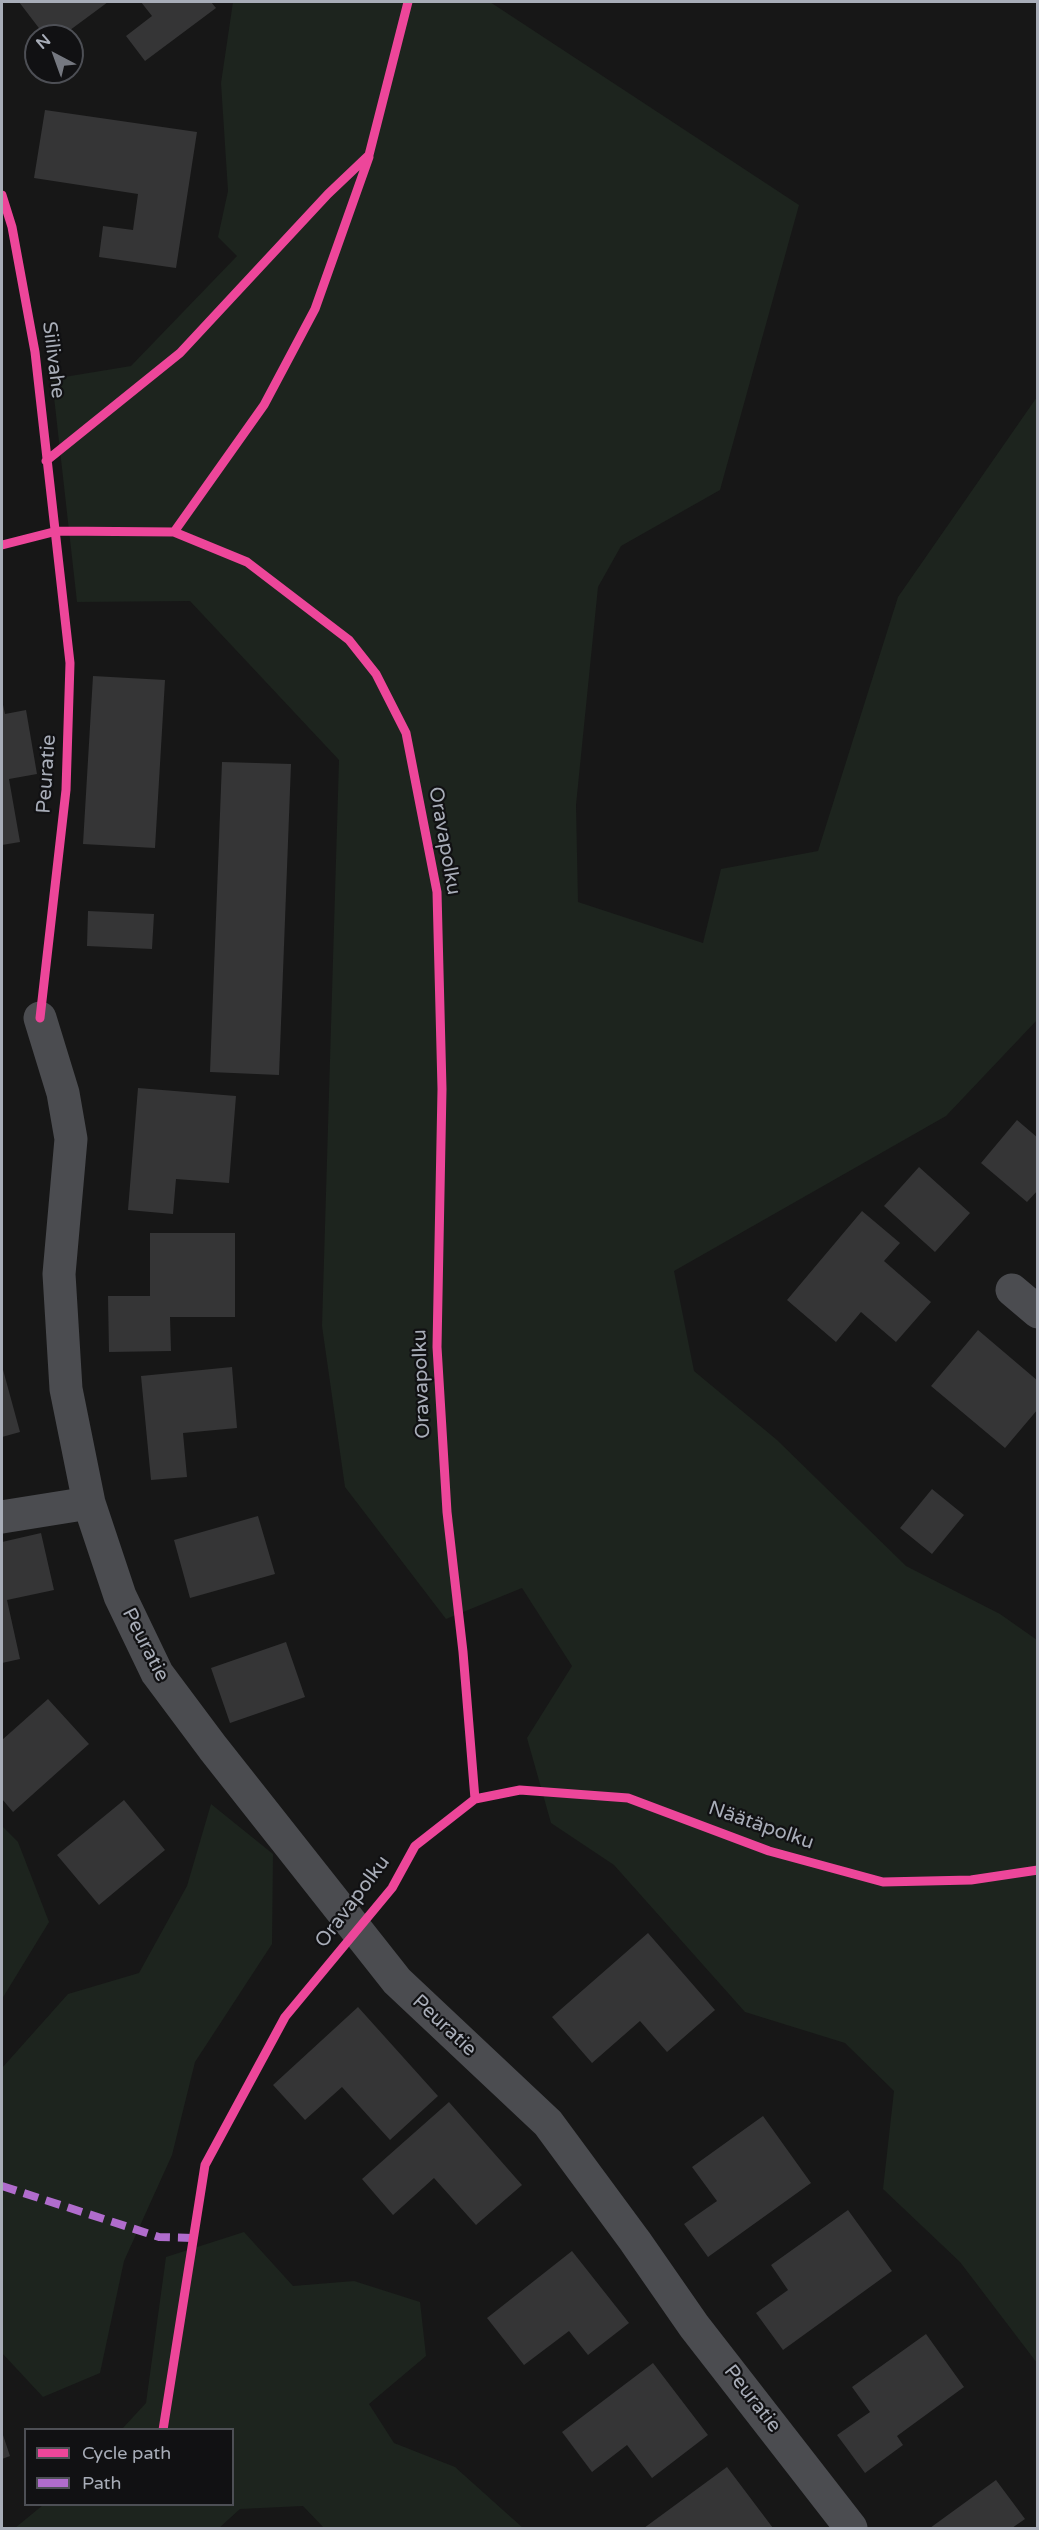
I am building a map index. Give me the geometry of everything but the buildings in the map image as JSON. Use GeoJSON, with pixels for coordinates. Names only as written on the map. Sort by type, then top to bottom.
{"type":"FeatureCollection","features":[{"type":"Feature","properties":{"kind":"street","name":"Peuratie"},"geometry":{"type":"LineString","coordinates":[[40,1018],[63,1093],[71,1139],[59,1274],[66,1389],[89,1503],[120,1596],[157,1673],[206,1739],[397,1981],[548,2123],[694,2326],[851,2529]]}},
{"type":"Feature","properties":{"kind":"street"},"geometry":{"type":"LineString","coordinates":[[1012,1290],[1038,1312]]}},
{"type":"Feature","properties":{"kind":"street"},"geometry":{"type":"LineString","coordinates":[[2,1517],[89,1503]]}},
{"type":"Feature","properties":{"kind":"shaded area"},"geometry":{"type":"Polygon","coordinates":[[[233,2],[490,2],[799,205],[720,490],[621,546],[598,587],[576,805],[578,902],[703,943],[721,869],[818,851],[898,597],[1037,397],[1037,1020],[946,1116],[674,1271],[694,1371],[777,1440],[906,1566],[1000,1614],[1037,1640],[1037,2363],[960,2262],[883,2189],[894,2091],[845,2043],[745,2012],[614,1865],[551,1823],[527,1738],[572,1666],[522,1588],[446,1619],[345,1487],[322,1326],[339,760],[190,601],[77,602],[52,379],[131,366],[237,256],[218,237],[228,191],[221,83],[233,2]]]}},
{"type":"Feature","properties":{"kind":"shaded area"},"geometry":{"type":"Polygon","coordinates":[[[211,1804],[273,1854],[272,1944],[195,2062],[172,2155],[124,2261],[100,2373],[43,2397],[2,2353],[2,2068],[68,1994],[139,1973],[187,1886],[211,1804]]]}},
{"type":"Feature","properties":{"kind":"shaded area"},"geometry":{"type":"Polygon","coordinates":[[[2,1826],[18,1842],[49,1922],[2,1999],[2,1826]]]}},
{"type":"Feature","properties":{"kind":"shaded area"},"geometry":{"type":"Polygon","coordinates":[[[244,2232],[293,2286],[354,2281],[420,2302],[426,2356],[369,2404],[394,2443],[455,2467],[523,2528],[324,2528],[303,2506],[240,2509],[219,2528],[15,2528],[42,2506],[234,2506],[234,2428],[123,2428],[146,2403],[166,2257],[244,2232]]]}},
{"type":"Feature","properties":{"kind":"marked path"},"geometry":{"type":"LineString","coordinates":[[2,2186],[159,2237],[194,2238]]}},
{"type":"Feature","properties":{"kind":"cycle path"},"geometry":{"type":"LineString","coordinates":[[46,461],[180,353],[328,194],[369,155],[408,2]]}},
{"type":"Feature","properties":{"kind":"cycle path"},"geometry":{"type":"LineString","coordinates":[[174,532],[264,405],[315,309],[369,157]]}},
{"type":"Feature","properties":{"kind":"cycle path","name":"Siilivahe"},"geometry":{"type":"LineString","coordinates":[[2,195],[12,227],[35,352],[70,663],[66,790],[40,1018]]}},
{"type":"Feature","properties":{"kind":"cycle path","name":"Oravapolku"},"geometry":{"type":"LineString","coordinates":[[2,545],[57,531],[174,532],[247,562],[349,640],[376,674],[406,733],[437,892],[442,1089],[437,1347],[447,1512],[463,1652],[475,1799]]}},
{"type":"Feature","properties":{"kind":"cycle path","name":"Näätäpolku"},"geometry":{"type":"LineString","coordinates":[[163,2428],[205,2165],[285,2017],[392,1888],[415,1846],[475,1799],[520,1790],[628,1798],[769,1851],[883,1882],[971,1880],[1038,1870]]}}]}
